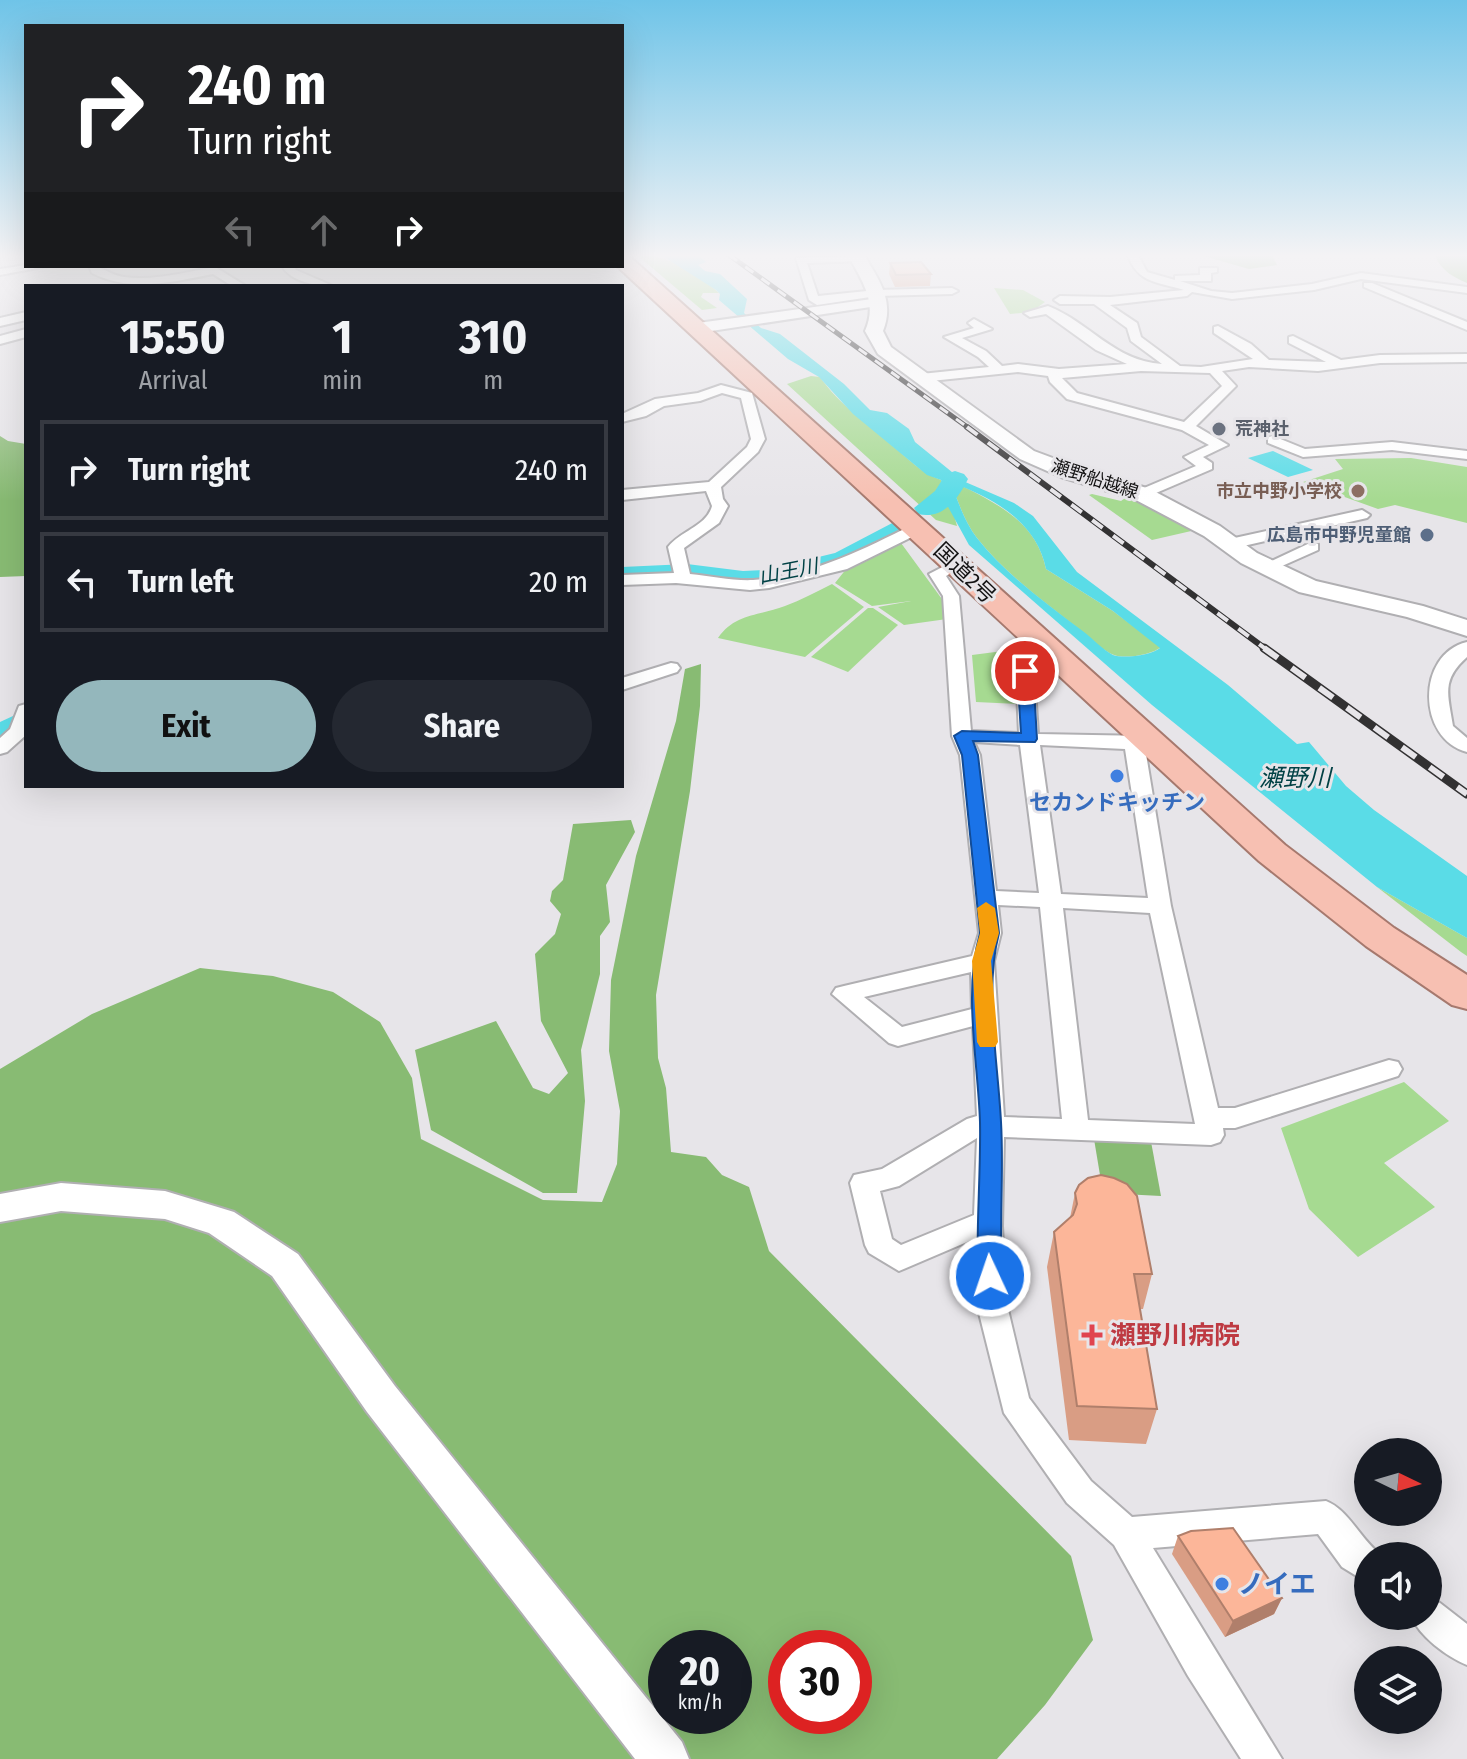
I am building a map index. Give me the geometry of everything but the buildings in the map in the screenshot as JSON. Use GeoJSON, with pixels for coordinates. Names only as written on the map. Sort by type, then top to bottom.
{"type":"FeatureCollection","features":[{"type":"Feature","properties":{"kind":"highway","name":"国道2号"},"geometry":{"type":"LineString","coordinates":[[718,337],[749,374],[918,528],[1141,743],[1295,873],[1380,937],[1467,995]]}},
{"type":"Feature","properties":{"kind":"main road","name":"瀬野船越線"},"geometry":{"type":"LineString","coordinates":[[877,337],[884,350],[1027,455],[1069,472],[1142,494],[1267,567],[1308,587],[1414,611],[1467,628]]}},
{"type":"Feature","properties":{"kind":"street"},"geometry":{"type":"LineString","coordinates":[[950,337],[982,354],[999,370]]}},
{"type":"Feature","properties":{"kind":"street"},"geometry":{"type":"LineString","coordinates":[[1086,337],[1141,367]]}},
{"type":"Feature","properties":{"kind":"street"},"geometry":{"type":"LineString","coordinates":[[1135,337],[1177,370]]}},
{"type":"Feature","properties":{"kind":"street"},"geometry":{"type":"LineString","coordinates":[[1230,337],[1264,363]]}},
{"type":"Feature","properties":{"kind":"street"},"geometry":{"type":"LineString","coordinates":[[1293,340],[1337,363]]}},
{"type":"Feature","properties":{"kind":"street"},"geometry":{"type":"LineString","coordinates":[[921,378],[1025,368],[1055,373],[1141,367],[1213,369],[1264,363],[1318,367],[1380,359],[1467,358]]}},
{"type":"Feature","properties":{"kind":"street"},"geometry":{"type":"LineString","coordinates":[[1187,427],[1229,386],[1213,369]]}},
{"type":"Feature","properties":{"kind":"street"},"geometry":{"type":"LineString","coordinates":[[1055,373],[1055,379],[1072,396],[1187,427],[1221,445],[1191,457],[1207,466],[1142,494]]}},
{"type":"Feature","properties":{"kind":"street"},"geometry":{"type":"LineString","coordinates":[[624,495],[713,486],[753,449],[758,439],[747,396],[721,389],[714,382],[749,374]]}},
{"type":"Feature","properties":{"kind":"street"},"geometry":{"type":"LineString","coordinates":[[624,417],[641,413],[660,402],[700,397],[721,389]]}},
{"type":"Feature","properties":{"kind":"street"},"geometry":{"type":"LineString","coordinates":[[624,403],[641,413]]}},
{"type":"Feature","properties":{"kind":"street"},"geometry":{"type":"LineString","coordinates":[[1273,440],[1303,453],[1392,446],[1467,455]]}},
{"type":"Feature","properties":{"kind":"street"},"geometry":{"type":"LineString","coordinates":[[682,575],[677,544],[715,521],[719,515],[720,506],[715,500],[713,486]]}},
{"type":"Feature","properties":{"kind":"street"},"geometry":{"type":"LineString","coordinates":[[1230,544],[1362,515]]}},
{"type":"Feature","properties":{"kind":"street"},"geometry":{"type":"LineString","coordinates":[[624,580],[682,575],[750,585],[769,583],[841,566],[918,528]]}},
{"type":"Feature","properties":{"kind":"street"},"geometry":{"type":"LineString","coordinates":[[1267,567],[1312,547]]}},
{"type":"Feature","properties":{"kind":"street"},"geometry":{"type":"LineString","coordinates":[[956,565],[937,574],[951,596],[962,736],[970,755],[990,933],[982,961],[991,1127],[988,1226],[991,1301],[1015,1403],[1079,1492],[1126,1534],[1201,1663],[1263,1759]]}},
{"type":"Feature","properties":{"kind":"street"},"geometry":{"type":"LineString","coordinates":[[1467,647],[1448,664],[1437,685],[1443,726],[1451,737],[1467,746]]}},
{"type":"Feature","properties":{"kind":"street"},"geometry":{"type":"LineString","coordinates":[[1060,662],[1025,671],[1029,739],[1051,901],[1076,1129]]}},
{"type":"Feature","properties":{"kind":"street"},"geometry":{"type":"LineString","coordinates":[[624,683],[671,668]]}},
{"type":"Feature","properties":{"kind":"street"},"geometry":{"type":"LineString","coordinates":[[0,748],[24,715]]}},
{"type":"Feature","properties":{"kind":"street"},"geometry":{"type":"LineString","coordinates":[[962,736],[1141,743],[1160,906],[1211,1135],[976,1126],[889,1178],[864,1183],[879,1245],[899,1259],[979,1225],[988,1226]]}},
{"type":"Feature","properties":{"kind":"street"},"geometry":{"type":"LineString","coordinates":[[984,897],[1160,906]]}},
{"type":"Feature","properties":{"kind":"street"},"geometry":{"type":"LineString","coordinates":[[982,961],[844,994],[898,1037],[969,1017],[986,1018]]}},
{"type":"Feature","properties":{"kind":"street"},"geometry":{"type":"LineString","coordinates":[[1208,1118],[1235,1118],[1389,1069]]}},
{"type":"Feature","properties":{"kind":"street"},"geometry":{"type":"LineString","coordinates":[[0,1208],[61,1197],[165,1205],[221,1222],[285,1265],[381,1399],[665,1759]]}},
{"type":"Feature","properties":{"kind":"street"},"geometry":{"type":"LineString","coordinates":[[1126,1534],[1326,1517],[1354,1555]]}},
{"type":"Feature","properties":{"kind":"street"},"geometry":{"type":"LineString","coordinates":[[1442,1626],[1467,1647]]}},
{"type":"Feature","properties":{"kind":"green space"},"geometry":{"type":"Polygon","coordinates":[[[811,376],[820,377],[836,397],[916,466],[941,480],[944,486],[941,494],[953,511],[957,526],[936,520],[787,384],[811,376]]]}},
{"type":"Feature","properties":{"kind":"green space"},"geometry":{"type":"Polygon","coordinates":[[[0,436],[24,444],[24,576],[0,577],[0,436]]]}},
{"type":"Feature","properties":{"kind":"green space"},"geometry":{"type":"Polygon","coordinates":[[[1411,458],[1467,467],[1467,523],[1395,505],[1378,509],[1303,482],[1343,469],[1335,459],[1411,458]]]}},
{"type":"Feature","properties":{"kind":"green space"},"geometry":{"type":"Polygon","coordinates":[[[956,483],[999,506],[1024,526],[1041,552],[1046,569],[1113,611],[1161,647],[1138,656],[1114,655],[1042,600],[1014,577],[977,538],[966,521],[953,488],[956,483]]]}},
{"type":"Feature","properties":{"kind":"green space"},"geometry":{"type":"Polygon","coordinates":[[[1089,495],[1121,501],[1128,496],[1200,529],[1152,540],[1089,495]]]}},
{"type":"Feature","properties":{"kind":"green space"},"geometry":{"type":"Polygon","coordinates":[[[901,543],[947,606],[947,619],[904,625],[878,607],[911,601],[872,606],[835,583],[847,568],[901,543]]]}},
{"type":"Feature","properties":{"kind":"green space"},"geometry":{"type":"Polygon","coordinates":[[[832,584],[864,607],[805,657],[718,638],[732,624],[748,616],[785,606],[832,584]]]}},
{"type":"Feature","properties":{"kind":"green space"},"geometry":{"type":"Polygon","coordinates":[[[868,608],[873,608],[898,625],[848,672],[811,657],[868,608]]]}},
{"type":"Feature","properties":{"kind":"green space"},"geometry":{"type":"Polygon","coordinates":[[[1016,643],[1039,663],[1019,704],[976,702],[972,655],[1003,651],[1001,648],[1016,643]]]}},
{"type":"Feature","properties":{"kind":"green space"},"geometry":{"type":"Polygon","coordinates":[[[701,664],[700,706],[690,791],[656,995],[658,1058],[666,1088],[671,1152],[706,1157],[722,1175],[749,1187],[769,1251],[1071,1556],[1093,1640],[1045,1705],[997,1759],[0,1759],[0,1069],[92,1014],[200,968],[273,976],[333,992],[380,1022],[412,1078],[421,1139],[543,1200],[602,1202],[617,1164],[620,1111],[609,1051],[611,980],[636,856],[676,721],[685,669],[701,664]]]}},
{"type":"Feature","properties":{"kind":"green space"},"geometry":{"type":"Polygon","coordinates":[[[631,820],[635,832],[606,885],[610,922],[600,936],[600,974],[581,1050],[585,1101],[577,1193],[543,1193],[431,1130],[415,1050],[496,1021],[533,1088],[549,1094],[568,1073],[541,1021],[535,954],[555,934],[561,914],[550,901],[552,891],[563,880],[573,824],[631,820]]]}},
{"type":"Feature","properties":{"kind":"green space"},"geometry":{"type":"Polygon","coordinates":[[[1377,887],[1467,938],[1467,956],[1461,952],[1377,887]]]}},
{"type":"Feature","properties":{"kind":"green space"},"geometry":{"type":"Polygon","coordinates":[[[1404,1082],[1449,1121],[1384,1163],[1435,1207],[1358,1257],[1309,1209],[1281,1128],[1404,1082]]]}},
{"type":"Feature","properties":{"kind":"green space"},"geometry":{"type":"Polygon","coordinates":[[[1093,1133],[1150,1136],[1161,1196],[1103,1193],[1093,1133]]]}},
{"type":"Feature","properties":{"kind":"water","name":"瀬野川"},"geometry":{"type":"Polygon","coordinates":[[[762,337],[784,337],[844,384],[870,410],[887,413],[909,429],[915,442],[963,481],[1014,503],[1033,516],[1077,572],[1228,685],[1297,744],[1309,742],[1346,786],[1374,810],[1467,876],[1467,938],[1377,887],[1152,705],[969,545],[941,494],[944,486],[941,480],[927,475],[853,414],[819,377],[788,359],[762,337]],[[956,484],[953,488],[969,527],[977,538],[1028,588],[1113,655],[1138,656],[1160,648],[1113,611],[1046,569],[1034,539],[1024,526],[986,498],[956,484]]]}},
{"type":"Feature","properties":{"kind":"water"},"geometry":{"type":"Polygon","coordinates":[[[1273,451],[1313,470],[1288,477],[1248,458],[1273,451]]]}},
{"type":"Feature","properties":{"kind":"waterway","name":"山王川"},"geometry":{"type":"LineString","coordinates":[[927,508],[946,496],[955,479]]}},
{"type":"Feature","properties":{"kind":"waterway","name":"山王川"},"geometry":{"type":"LineString","coordinates":[[624,576],[687,573],[743,580],[765,579],[845,559],[898,528]]}},
{"type":"Feature","properties":{"kind":"waterway","name":"山王川"},"geometry":{"type":"LineString","coordinates":[[0,737],[24,721]]}},
{"type":"Feature","properties":{"kind":"railway"},"geometry":{"type":"LineString","coordinates":[[843,337],[970,429]]}},
{"type":"Feature","properties":{"kind":"railway"},"geometry":{"type":"LineString","coordinates":[[967,427],[1267,650]]}},
{"type":"Feature","properties":{"kind":"railway"},"geometry":{"type":"LineString","coordinates":[[1264,648],[1467,794]]}},
{"type":"Feature","properties":{"kind":"slow traffic"},"geometry":{"type":"LineString","coordinates":[[986,908],[990,933],[982,961],[987,1042]]}},
{"type":"Feature","properties":{"kind":"place","name":"荒神社"},"geometry":{"type":"Point","coordinates":[1219,429]}},
{"type":"Feature","properties":{"kind":"place","name":"市立中野小学校"},"geometry":{"type":"Point","coordinates":[1358,491]}},
{"type":"Feature","properties":{"kind":"place","name":"広島市中野児童館"},"geometry":{"type":"Point","coordinates":[1427,535]}},
{"type":"Feature","properties":{"kind":"place","name":"セカンドキッチン"},"geometry":{"type":"Point","coordinates":[1117,776]}},
{"type":"Feature","properties":{"kind":"place","name":"瀬野川病院"},"geometry":{"type":"Point","coordinates":[1092,1335]}},
{"type":"Feature","properties":{"kind":"place","name":"ノイエ"},"geometry":{"type":"Point","coordinates":[1222,1584]}},
{"type":"Feature","properties":{"kind":"route"},"geometry":{"type":"LineString","coordinates":[[990,1276],[991,1127],[982,961],[990,933],[970,755],[962,736],[1029,739],[1025,671]]}}]}
